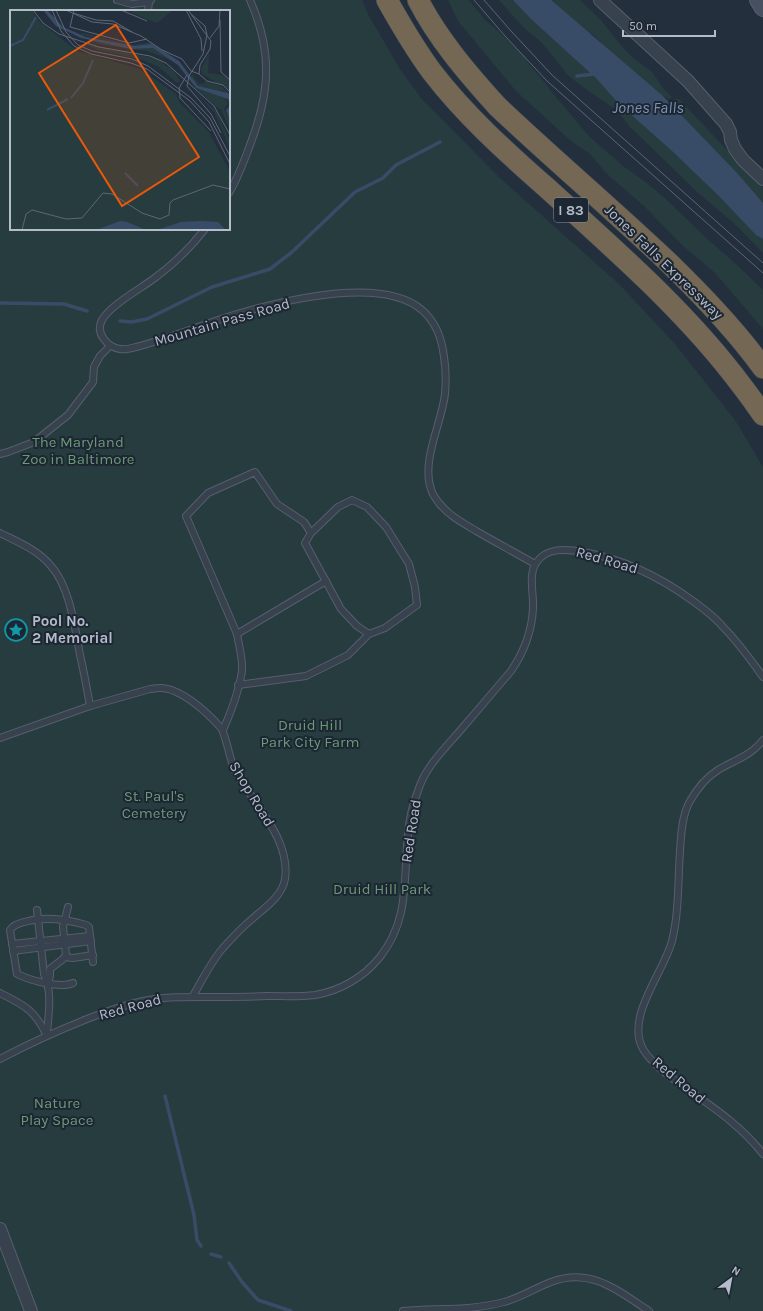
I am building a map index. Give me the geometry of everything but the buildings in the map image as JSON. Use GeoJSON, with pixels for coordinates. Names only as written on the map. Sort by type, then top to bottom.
{"type":"FeatureCollection","features":[{"type":"Feature","properties":{"kind":"highway","name":"Jones Falls Expressway"},"geometry":{"type":"LineString","coordinates":[[387,0],[411,41],[433,72],[461,105],[505,150],[628,261],[667,300],[702,336],[763,415]]}},
{"type":"Feature","properties":{"kind":"highway","name":"Jones Falls Expressway"},"geometry":{"type":"LineString","coordinates":[[418,0],[453,55],[475,83],[497,106],[646,241],[686,280],[721,316],[752,352],[763,368]]}},
{"type":"Feature","properties":{"kind":"street"},"geometry":{"type":"LineString","coordinates":[[600,0],[688,81],[726,124],[735,149],[763,179]]}},
{"type":"Feature","properties":{"kind":"street"},"geometry":{"type":"LineString","coordinates":[[758,0],[763,8]]}},
{"type":"Feature","properties":{"kind":"street"},"geometry":{"type":"LineString","coordinates":[[0,1229],[31,1311]]}},
{"type":"Feature","properties":{"kind":"lane"},"geometry":{"type":"LineString","coordinates":[[116,0],[132,4],[150,1]]}},
{"type":"Feature","properties":{"kind":"lane"},"geometry":{"type":"LineString","coordinates":[[230,191],[243,165],[252,140],[261,113],[266,85],[267,62],[262,35],[258,16],[250,0]]}},
{"type":"Feature","properties":{"kind":"lane"},"geometry":{"type":"LineString","coordinates":[[0,454],[34,442],[68,415],[93,382],[94,367],[100,356],[110,346],[103,339],[100,329],[102,320],[112,308],[157,277],[179,259],[204,230]]}},
{"type":"Feature","properties":{"kind":"lane","name":"Mountain Pass Road"},"geometry":{"type":"LineString","coordinates":[[110,346],[122,350],[148,344],[211,322],[265,306],[314,296],[358,292],[384,294],[408,301],[422,310],[436,326],[443,343],[446,369],[445,394],[430,455],[428,477],[431,490],[441,505],[456,518],[535,564]]}},
{"type":"Feature","properties":{"kind":"lane"},"geometry":{"type":"LineString","coordinates":[[0,738],[90,706],[150,689],[160,688],[171,690],[195,704],[223,730],[231,710],[242,670],[241,652],[237,634],[186,516],[208,493],[255,472],[276,504],[304,522],[311,533]]}},
{"type":"Feature","properties":{"kind":"lane"},"geometry":{"type":"LineString","coordinates":[[238,685],[306,676],[348,655],[369,634],[386,628],[417,606],[415,586],[409,564],[386,527],[367,507],[352,500],[338,508],[311,533],[304,543],[341,609],[357,626],[369,634]]}},
{"type":"Feature","properties":{"kind":"lane"},"geometry":{"type":"LineString","coordinates":[[0,534],[18,541],[38,553],[52,566],[59,578],[67,596],[77,631],[90,706]]}},
{"type":"Feature","properties":{"kind":"lane","name":"Red Road"},"geometry":{"type":"LineString","coordinates":[[0,1059],[47,1035],[111,1010],[141,1001],[166,997],[193,996],[219,997],[316,995],[336,989],[353,981],[366,972],[391,943],[397,930],[404,894],[408,835],[411,815],[419,786],[426,772],[511,671],[520,658],[525,647],[532,614],[532,578],[535,564],[542,557],[551,552],[568,550],[587,553],[631,565],[654,576],[698,604],[723,626],[763,677]]}},
{"type":"Feature","properties":{"kind":"lane"},"geometry":{"type":"LineString","coordinates":[[237,634],[326,581]]}},
{"type":"Feature","properties":{"kind":"lane","name":"Shop Road"},"geometry":{"type":"LineString","coordinates":[[193,996],[204,976],[223,948],[250,920],[277,896],[282,888],[285,878],[284,854],[281,843],[263,812],[235,770],[223,730]]}},
{"type":"Feature","properties":{"kind":"lane","name":"Red Road"},"geometry":{"type":"LineString","coordinates":[[763,740],[749,753],[704,780],[688,803],[683,820],[681,836],[676,917],[672,941],[664,963],[646,997],[639,1025],[643,1049],[653,1060],[668,1075],[745,1133],[763,1154]]}},
{"type":"Feature","properties":{"kind":"lane"},"geometry":{"type":"LineString","coordinates":[[65,957],[63,930],[64,919],[68,907]]}},
{"type":"Feature","properties":{"kind":"lane"},"geometry":{"type":"LineString","coordinates":[[37,910],[44,974],[48,983],[50,999],[47,1035]]}},
{"type":"Feature","properties":{"kind":"lane"},"geometry":{"type":"LineString","coordinates":[[48,983],[50,969],[65,957],[93,959],[89,927],[86,924],[58,918],[39,919],[16,925],[11,928],[16,974],[40,982],[48,983],[68,985],[74,984]]}},
{"type":"Feature","properties":{"kind":"lane"},"geometry":{"type":"LineString","coordinates":[[12,948],[91,938]]}},
{"type":"Feature","properties":{"kind":"lane"},"geometry":{"type":"LineString","coordinates":[[0,993],[27,1008],[40,1021],[47,1035]]}},
{"type":"Feature","properties":{"kind":"lane"},"geometry":{"type":"LineString","coordinates":[[403,1311],[488,1306],[520,1296],[550,1282],[573,1276],[595,1280],[606,1284],[649,1311]]}},
{"type":"Feature","properties":{"kind":"green space","name":"Druid Hill Park"},"geometry":{"type":"Polygon","coordinates":[[[0,0],[362,0],[369,16],[400,69],[421,98],[501,179],[620,285],[675,344],[735,420],[763,467],[763,1311],[0,1311],[0,0]]]}},
{"type":"Feature","properties":{"kind":"green space"},"geometry":{"type":"Polygon","coordinates":[[[448,0],[469,0],[485,20],[524,56],[528,63],[589,136],[623,166],[666,199],[763,290],[763,329],[715,273],[681,244],[646,208],[606,173],[589,153],[571,141],[515,90],[458,21],[448,0]]]}},
{"type":"Feature","properties":{"kind":"green space"},"geometry":{"type":"Polygon","coordinates":[[[499,0],[531,0],[763,226],[763,253],[735,224],[697,192],[630,127],[615,109],[570,77],[540,41],[523,27],[499,0]]]}},
{"type":"Feature","properties":{"kind":"green space"},"geometry":{"type":"Polygon","coordinates":[[[550,0],[580,0],[600,19],[628,53],[652,72],[663,88],[672,97],[669,99],[658,93],[606,48],[595,36],[580,27],[550,0]]]}},
{"type":"Feature","properties":{"kind":"green space"},"geometry":{"type":"Polygon","coordinates":[[[679,99],[763,188],[763,211],[671,108],[672,100],[679,99]]]}},
{"type":"Feature","properties":{"kind":"water","name":"Jones Falls"},"geometry":{"type":"Polygon","coordinates":[[[513,0],[551,0],[663,96],[737,173],[763,203],[763,239],[756,235],[719,196],[671,150],[618,103],[597,79],[531,19],[513,0]]]}},
{"type":"Feature","properties":{"kind":"waterway"},"geometry":{"type":"LineString","coordinates":[[577,76],[595,74]]}},
{"type":"Feature","properties":{"kind":"waterway"},"geometry":{"type":"LineString","coordinates":[[120,321],[132,322],[147,319],[212,287],[270,269],[292,252],[355,192],[383,178],[396,165],[440,142]]}},
{"type":"Feature","properties":{"kind":"waterway"},"geometry":{"type":"LineString","coordinates":[[0,303],[64,304],[87,311]]}},
{"type":"Feature","properties":{"kind":"waterway"},"geometry":{"type":"LineString","coordinates":[[165,1096],[194,1215],[197,1240],[201,1246]]}},
{"type":"Feature","properties":{"kind":"waterway"},"geometry":{"type":"LineString","coordinates":[[211,1254],[221,1257]]}},
{"type":"Feature","properties":{"kind":"waterway"},"geometry":{"type":"LineString","coordinates":[[229,1263],[242,1282],[258,1300],[291,1311]]}},
{"type":"Feature","properties":{"kind":"tram line"},"geometry":{"type":"LineString","coordinates":[[474,0],[547,81],[763,273]]}},
{"type":"Feature","properties":{"kind":"tram line"},"geometry":{"type":"LineString","coordinates":[[484,0],[552,75],[763,263]]}},
{"type":"Feature","properties":{"kind":"place","name":"Pool No. 2 Memorial"},"geometry":{"type":"Point","coordinates":[16,630]}},
{"type":"Feature","properties":{"kind":"park label","name":"The Maryland Zoo in Baltimore"},"geometry":{"type":"Point","coordinates":[78,450]}},
{"type":"Feature","properties":{"kind":"park label","name":"Druid Hill Park City Farm"},"geometry":{"type":"Point","coordinates":[310,734]}},
{"type":"Feature","properties":{"kind":"park label","name":"St. Paul's Cemetery"},"geometry":{"type":"Point","coordinates":[154,804]}},
{"type":"Feature","properties":{"kind":"park label","name":"Nature Play Space"},"geometry":{"type":"Point","coordinates":[57,1112]}}]}
